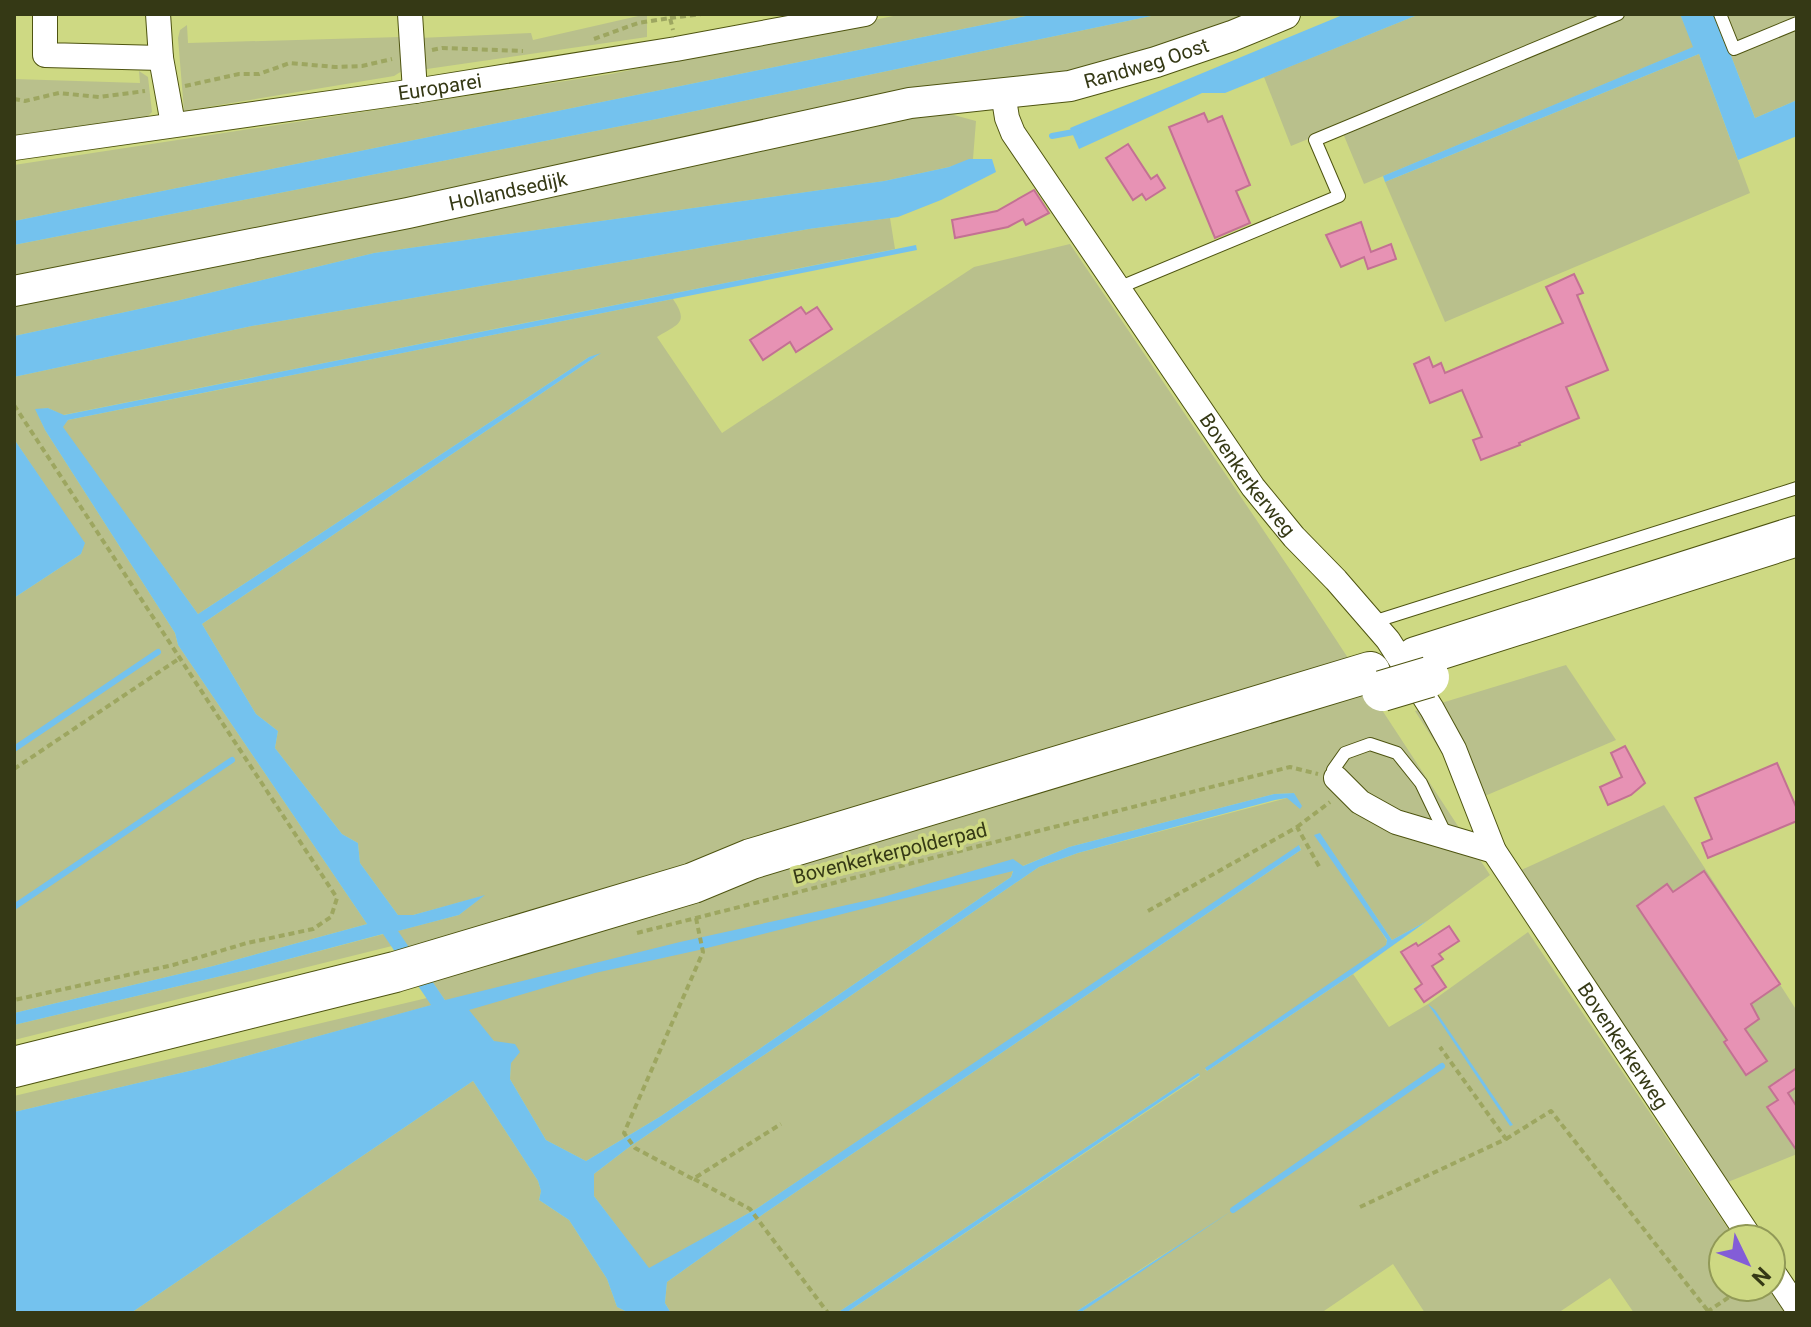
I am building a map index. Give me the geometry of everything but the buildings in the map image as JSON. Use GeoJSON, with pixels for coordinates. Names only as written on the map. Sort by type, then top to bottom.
{"type":"FeatureCollection","features":[{"type":"Feature","properties":{"kind":"highway"},"geometry":{"type":"LineString","coordinates":[[14,1067],[411,966],[695,900],[751,859],[1376,682],[1797,536]]}},
{"type":"Feature","properties":{"kind":"highway"},"geometry":{"type":"LineString","coordinates":[[1422,667],[1680,602],[1797,564]]}},
{"type":"Feature","properties":{"kind":"street"},"geometry":{"type":"LineString","coordinates":[[45,14],[45,55],[161,58]]}},
{"type":"Feature","properties":{"kind":"street"},"geometry":{"type":"LineString","coordinates":[[158,14],[161,58],[173,124]]}},
{"type":"Feature","properties":{"kind":"street"},"geometry":{"type":"LineString","coordinates":[[410,14],[415,91]]}},
{"type":"Feature","properties":{"kind":"street","name":"Europarei"},"geometry":{"type":"LineString","coordinates":[[14,148],[415,91],[676,49],[865,14]]}},
{"type":"Feature","properties":{"kind":"street","name":"Randweg Oost"},"geometry":{"type":"LineString","coordinates":[[1003,93],[1070,86],[1156,62],[1285,14]]}},
{"type":"Feature","properties":{"kind":"street","name":"Bovenkerkerweg"},"geometry":{"type":"LineString","coordinates":[[1003,93],[1013,133],[1253,487],[1294,537],[1373,622],[1432,709],[1454,749],[1494,851],[1740,1223]]}},
{"type":"Feature","properties":{"kind":"street","name":"Hollandsedijk"},"geometry":{"type":"LineString","coordinates":[[14,291],[408,213],[910,103],[1003,93]]}},
{"type":"Feature","properties":{"kind":"street"},"geometry":{"type":"LineString","coordinates":[[1341,784],[1360,802],[1396,822],[1494,851]]}},
{"type":"Feature","properties":{"kind":"lane"},"geometry":{"type":"LineString","coordinates":[[1118,288],[1339,196],[1315,140],[1618,14]]}},
{"type":"Feature","properties":{"kind":"lane"},"geometry":{"type":"LineString","coordinates":[[1720,14],[1734,49],[1797,23]]}},
{"type":"Feature","properties":{"kind":"lane"},"geometry":{"type":"LineString","coordinates":[[1373,622],[1797,488]]}},
{"type":"Feature","properties":{"kind":"lane"},"geometry":{"type":"LineString","coordinates":[[1341,784],[1333,770],[1345,753],[1370,744],[1397,753],[1421,783],[1447,836]]}},
{"type":"Feature","properties":{"kind":"path"},"geometry":{"type":"LineString","coordinates":[[670,18],[701,14]]}},
{"type":"Feature","properties":{"kind":"path"},"geometry":{"type":"LineString","coordinates":[[14,99],[25,101],[59,93],[99,97],[168,88]]}},
{"type":"Feature","properties":{"kind":"path"},"geometry":{"type":"LineString","coordinates":[[14,405],[16,414],[337,898],[331,917],[313,929],[247,943],[173,965],[14,1000]]}},
{"type":"Feature","properties":{"kind":"path"},"geometry":{"type":"LineString","coordinates":[[14,769],[180,658]]}},
{"type":"Feature","properties":{"kind":"path","name":"Bovenkerkerpolderpad"},"geometry":{"type":"LineString","coordinates":[[635,933],[695,900],[1290,767],[1341,784]]}},
{"type":"Feature","properties":{"kind":"path"},"geometry":{"type":"LineString","coordinates":[[1148,911],[1297,827],[1341,784]]}},
{"type":"Feature","properties":{"kind":"path"},"geometry":{"type":"LineString","coordinates":[[1297,827],[1320,868]]}},
{"type":"Feature","properties":{"kind":"path"},"geometry":{"type":"LineString","coordinates":[[695,900],[703,952],[624,1133],[635,1148],[750,1209],[828,1313]]}},
{"type":"Feature","properties":{"kind":"path"},"geometry":{"type":"LineString","coordinates":[[1440,1047],[1506,1139]]}},
{"type":"Feature","properties":{"kind":"path"},"geometry":{"type":"LineString","coordinates":[[1360,1207],[1506,1139],[1551,1111],[1707,1312]]}},
{"type":"Feature","properties":{"kind":"path"},"geometry":{"type":"LineString","coordinates":[[693,1179],[781,1124]]}},
{"type":"Feature","properties":{"kind":"green space"},"geometry":{"type":"Polygon","coordinates":[[[647,14],[647,37],[420,70],[419,38],[531,33],[533,40],[647,14]]]}},
{"type":"Feature","properties":{"kind":"green space"},"geometry":{"type":"Polygon","coordinates":[[[903,14],[1036,14],[14,221],[14,165],[611,74],[903,14]]]}},
{"type":"Feature","properties":{"kind":"green space"},"geometry":{"type":"Polygon","coordinates":[[[1161,14],[1256,14],[1155,55],[14,283],[14,245],[657,119],[1161,14]]]}},
{"type":"Feature","properties":{"kind":"green space"},"geometry":{"type":"Polygon","coordinates":[[[1420,14],[1680,14],[1694,47],[1364,184],[1340,126],[1291,146],[1264,77],[1420,14]]]}},
{"type":"Feature","properties":{"kind":"green space"},"geometry":{"type":"Polygon","coordinates":[[[1715,14],[1797,14],[1797,100],[1755,118],[1715,14]]]}},
{"type":"Feature","properties":{"kind":"green space"},"geometry":{"type":"Polygon","coordinates":[[[187,25],[188,43],[400,37],[402,71],[394,76],[184,111],[178,38],[180,30],[187,25]]]}},
{"type":"Feature","properties":{"kind":"green space"},"geometry":{"type":"Polygon","coordinates":[[[1699,54],[1750,193],[1445,322],[1385,182],[1699,54]]]}},
{"type":"Feature","properties":{"kind":"green space"},"geometry":{"type":"Polygon","coordinates":[[[139,71],[148,77],[152,112],[145,119],[14,136],[14,79],[140,83],[139,71]]]}},
{"type":"Feature","properties":{"kind":"green space"},"geometry":{"type":"Polygon","coordinates":[[[929,115],[954,115],[976,121],[973,159],[884,181],[374,253],[14,336],[14,305],[459,216],[929,115]]]}},
{"type":"Feature","properties":{"kind":"green space"},"geometry":{"type":"Polygon","coordinates":[[[890,218],[895,249],[63,415],[48,408],[36,410],[45,430],[175,633],[178,645],[367,924],[213,966],[14,1013],[14,598],[81,554],[84,543],[14,439],[14,377],[252,326],[809,229],[890,218]]]}},
{"type":"Feature","properties":{"kind":"green space"},"geometry":{"type":"Polygon","coordinates":[[[1070,244],[1295,577],[1490,875],[1427,921],[1392,940],[1320,834],[1387,941],[1386,946],[1205,1069],[1207,1071],[1353,974],[1389,1027],[1428,1004],[1528,932],[1724,1223],[1707,1223],[1707,1303],[1778,1303],[1785,1313],[1634,1313],[1610,1278],[1558,1313],[1425,1313],[1393,1264],[1321,1313],[1080,1313],[1176,1246],[1074,1313],[846,1313],[1200,1076],[1198,1073],[837,1313],[671,1313],[665,1303],[667,1282],[1301,850],[1300,846],[756,1209],[649,1269],[594,1196],[594,1174],[1039,867],[1078,853],[1287,798],[1295,793],[1274,794],[1069,847],[1013,870],[1011,877],[661,1116],[586,1161],[546,1140],[510,1079],[511,1063],[494,1041],[445,1000],[397,931],[459,915],[483,896],[413,915],[398,915],[360,863],[358,843],[342,834],[275,748],[278,731],[256,714],[202,624],[598,355],[589,357],[198,614],[62,427],[68,420],[673,299],[681,319],[657,337],[722,433],[974,267],[1070,244]]]}},
{"type":"Feature","properties":{"kind":"green space"},"geometry":{"type":"Polygon","coordinates":[[[1566,665],[1616,740],[1473,801],[1415,711],[1566,665]]]}},
{"type":"Feature","properties":{"kind":"green space"},"geometry":{"type":"Polygon","coordinates":[[[1664,805],[1797,1011],[1797,1154],[1723,1184],[1519,871],[1664,805]]]}},
{"type":"Feature","properties":{"kind":"green space"},"geometry":{"type":"Polygon","coordinates":[[[384,934],[392,946],[14,1040],[14,1025],[384,934]]]}},
{"type":"Feature","properties":{"kind":"green space"},"geometry":{"type":"Polygon","coordinates":[[[427,998],[432,1005],[206,1067],[14,1112],[14,1096],[427,998]]]}},
{"type":"Feature","properties":{"kind":"green space"},"geometry":{"type":"Polygon","coordinates":[[[473,1081],[538,1181],[541,1191],[539,1200],[569,1220],[607,1279],[617,1307],[629,1313],[131,1313],[473,1081]]]}},
{"type":"Feature","properties":{"kind":"water"},"geometry":{"type":"Polygon","coordinates":[[[1036,14],[1161,14],[657,119],[14,245],[14,221],[1036,14]]]}},
{"type":"Feature","properties":{"kind":"water"},"geometry":{"type":"Polygon","coordinates":[[[1345,14],[1420,14],[1225,93],[1202,93],[1079,149],[1070,128],[1345,14]]]}},
{"type":"Feature","properties":{"kind":"water"},"geometry":{"type":"Polygon","coordinates":[[[1680,14],[1715,14],[1755,118],[1797,100],[1797,136],[1738,160],[1699,54],[1385,182],[1383,176],[1693,47],[1680,14]]]}},
{"type":"Feature","properties":{"kind":"water"},"geometry":{"type":"Polygon","coordinates":[[[969,159],[992,159],[996,172],[941,200],[898,217],[809,229],[252,326],[14,377],[14,336],[374,253],[884,181],[949,167],[969,159]]]}},
{"type":"Feature","properties":{"kind":"water"},"geometry":{"type":"Polygon","coordinates":[[[916,245],[917,250],[68,420],[63,427],[198,614],[589,357],[601,353],[202,624],[256,714],[278,731],[275,748],[342,834],[358,843],[360,863],[398,915],[413,915],[485,895],[459,915],[398,931],[445,1000],[680,942],[883,897],[1013,859],[1023,866],[1069,847],[1274,794],[1294,793],[1302,806],[1300,809],[1287,798],[1275,800],[1078,853],[1039,867],[628,1148],[594,1174],[594,1196],[649,1268],[756,1209],[1299,845],[1301,850],[667,1282],[665,1303],[671,1313],[629,1313],[617,1307],[607,1279],[569,1220],[539,1200],[541,1191],[538,1181],[473,1081],[131,1313],[14,1313],[14,1112],[206,1067],[431,1005],[383,934],[14,1025],[14,1013],[213,966],[367,924],[178,645],[175,633],[45,430],[35,409],[48,408],[64,415],[916,245]],[[1013,871],[595,973],[469,1010],[494,1041],[515,1044],[520,1052],[511,1063],[510,1079],[546,1140],[586,1161],[661,1116],[1011,877],[1013,871]]]}},
{"type":"Feature","properties":{"kind":"water"},"geometry":{"type":"Polygon","coordinates":[[[14,439],[85,543],[81,554],[14,598],[14,439]]]}},
{"type":"Feature","properties":{"kind":"water"},"geometry":{"type":"Polygon","coordinates":[[[1320,833],[1392,940],[1427,921],[1207,1071],[1205,1068],[1386,945],[1387,940],[1314,835],[1320,833]]]}},
{"type":"Feature","properties":{"kind":"water"},"geometry":{"type":"Polygon","coordinates":[[[1428,1004],[1435,1010],[1513,1125],[1510,1126],[1428,1004]]]}},
{"type":"Feature","properties":{"kind":"water"},"geometry":{"type":"Polygon","coordinates":[[[1198,1073],[1200,1075],[846,1313],[837,1313],[1198,1073]]]}},
{"type":"Feature","properties":{"kind":"water"},"geometry":{"type":"Polygon","coordinates":[[[1233,1210],[1080,1313],[1074,1313],[1233,1210]]]}},
{"type":"Feature","properties":{"kind":"waterway"},"geometry":{"type":"LineString","coordinates":[[1052,136],[1079,131]]}},
{"type":"Feature","properties":{"kind":"waterway"},"geometry":{"type":"LineString","coordinates":[[14,749],[158,652]]}},
{"type":"Feature","properties":{"kind":"waterway"},"geometry":{"type":"LineString","coordinates":[[14,907],[232,760]]}},
{"type":"Feature","properties":{"kind":"waterway"},"geometry":{"type":"LineString","coordinates":[[1233,1210],[1442,1066]]}}]}
